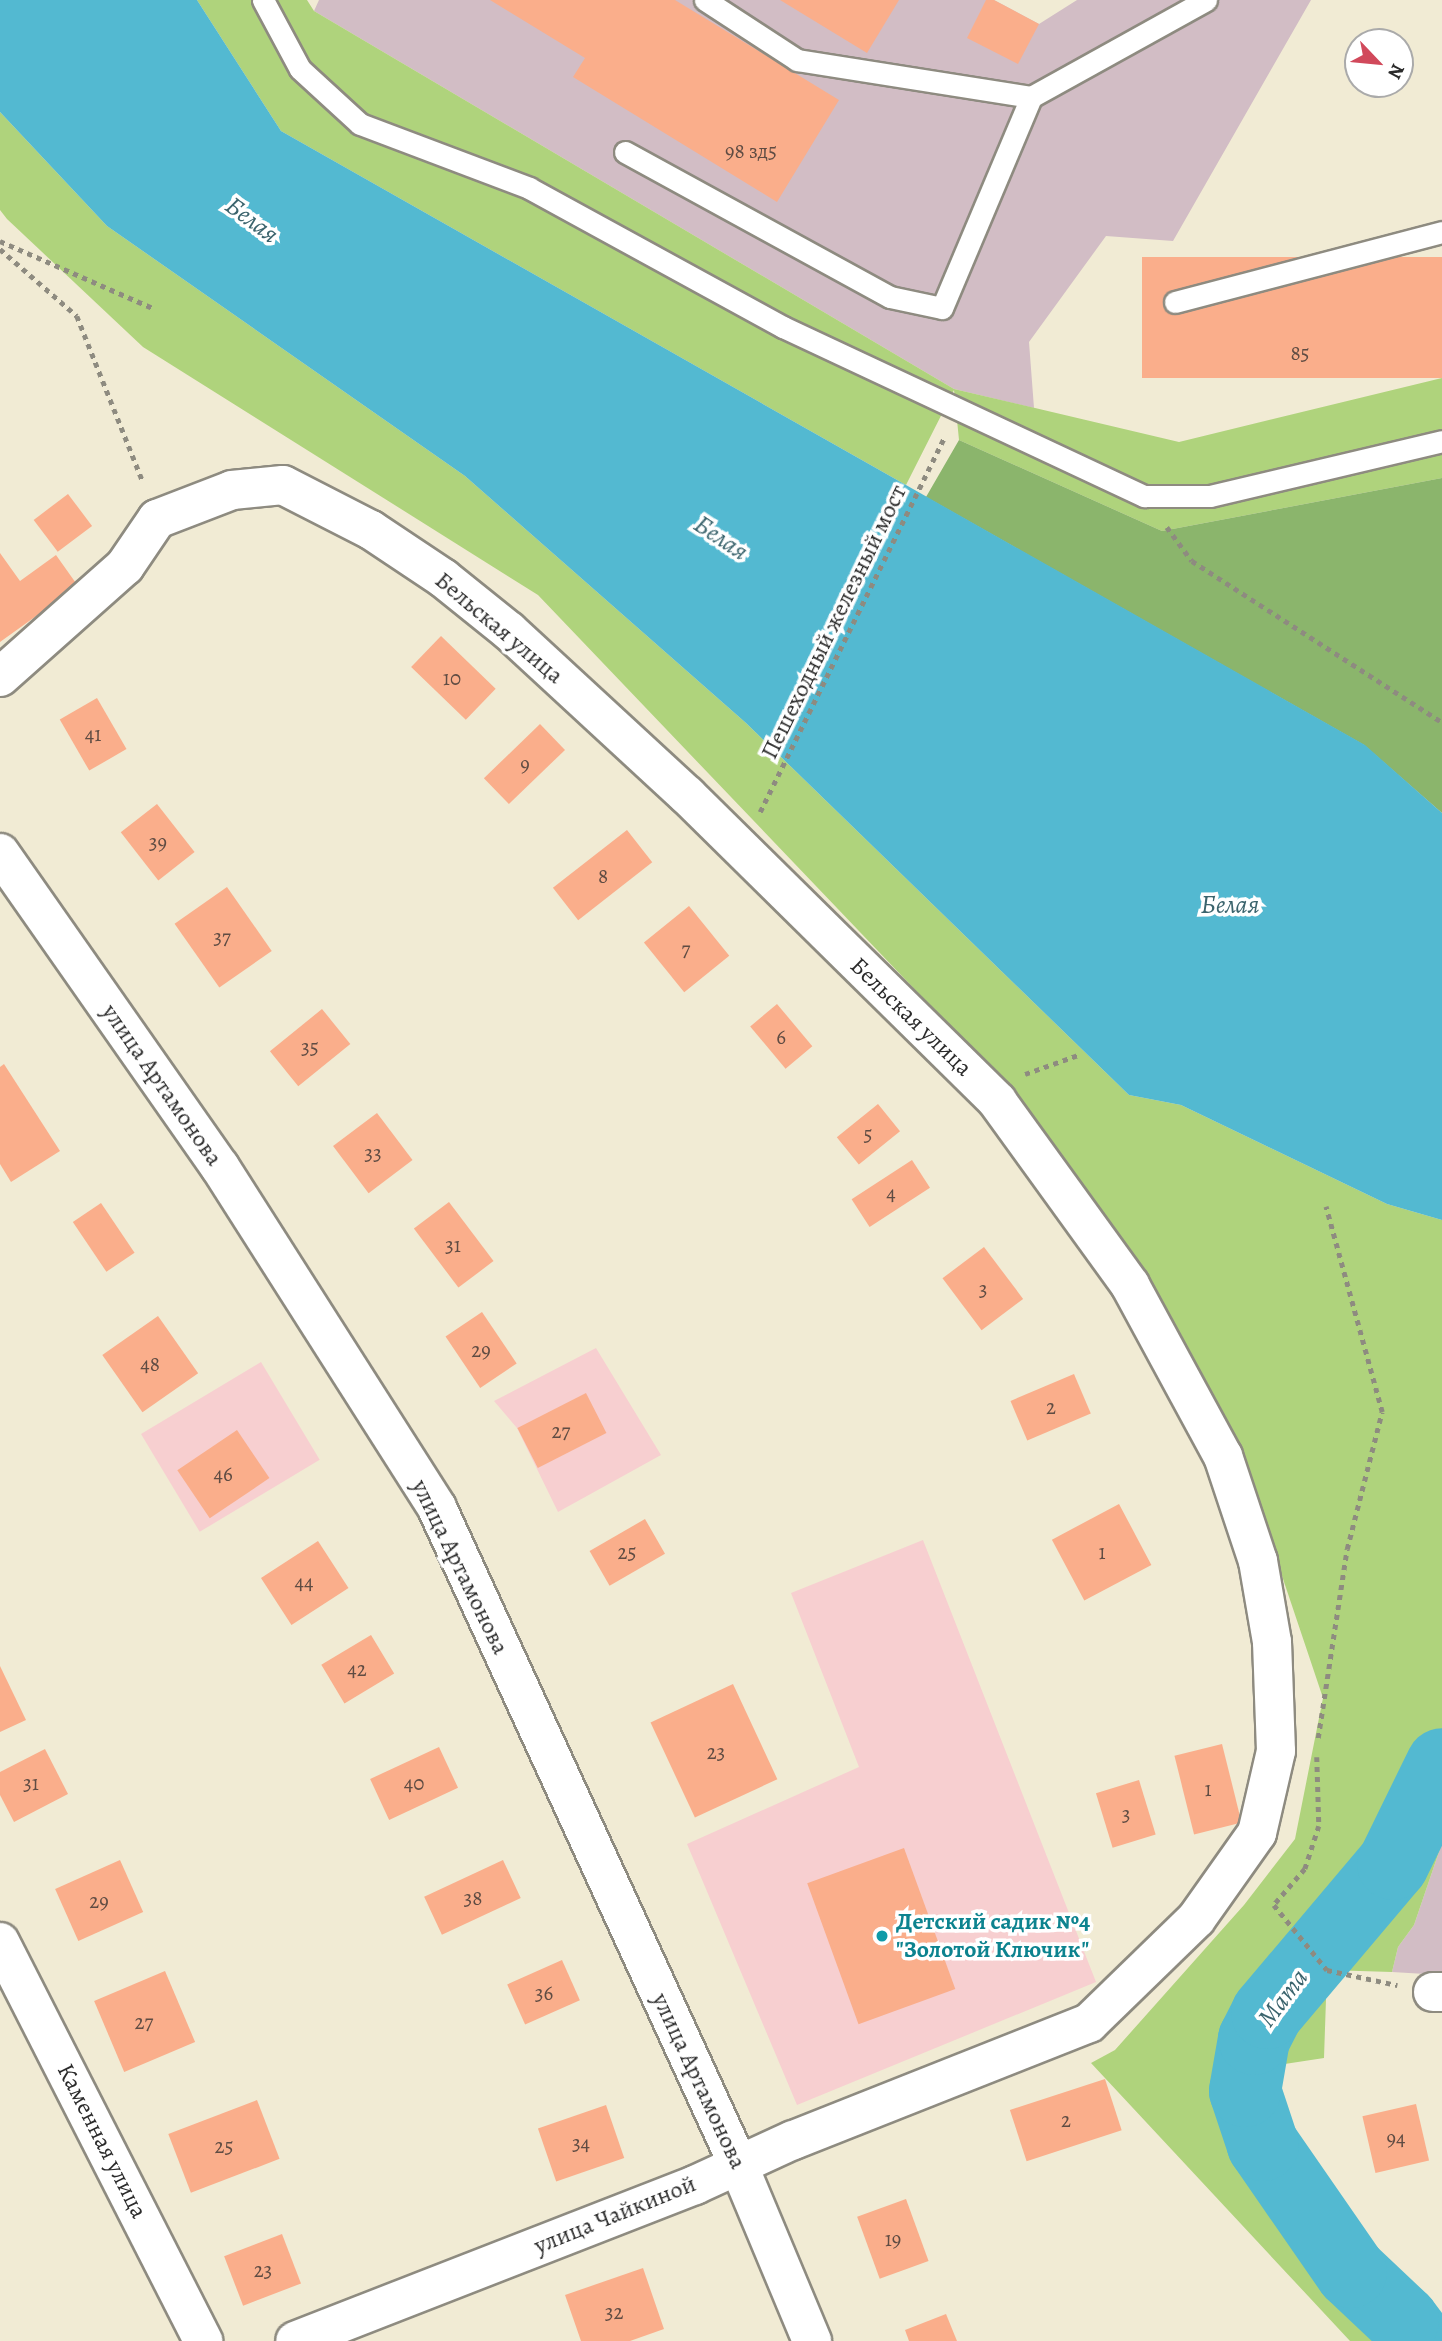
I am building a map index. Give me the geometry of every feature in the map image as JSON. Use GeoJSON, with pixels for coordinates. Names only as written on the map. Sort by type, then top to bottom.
{"type":"FeatureCollection","features":[{"type":"Feature","properties":{"kind":"street","name":"Бельская улица"},"geometry":{"type":"LineString","coordinates":[[158,519],[232,490],[283,485],[371,530],[443,578],[509,631],[742,848],[997,1101],[1130,1285],[1223,1456],[1258,1561],[1272,1642],[1276,1751],[1257,1833],[1196,1919],[1089,2023]]}},
{"type":"Feature","properties":{"kind":"street"},"geometry":{"type":"LineString","coordinates":[[0,677],[125,566],[158,519]]}},
{"type":"Feature","properties":{"kind":"street","name":"улица Артамонова"},"geometry":{"type":"LineString","coordinates":[[0,853],[220,1167],[437,1508],[738,2164],[812,2341]]}},
{"type":"Feature","properties":{"kind":"street","name":"Каменная улица"},"geometry":{"type":"LineString","coordinates":[[0,1942],[203,2341]]}},
{"type":"Feature","properties":{"kind":"street","name":"улица Чайкиной"},"geometry":{"type":"LineString","coordinates":[[295,2341],[695,2185],[738,2164],[1089,2023]]}},
{"type":"Feature","properties":{"kind":"lane"},"geometry":{"type":"LineString","coordinates":[[263,0],[300,69],[360,124],[529,188],[783,327],[957,411],[1144,496],[1210,496],[1442,441]]}},
{"type":"Feature","properties":{"kind":"lane"},"geometry":{"type":"LineString","coordinates":[[705,0],[797,60],[1031,97],[1206,0]]}},
{"type":"Feature","properties":{"kind":"lane"},"geometry":{"type":"LineString","coordinates":[[625,152],[890,297],[942,308],[1031,97]]}},
{"type":"Feature","properties":{"kind":"lane"},"geometry":{"type":"LineString","coordinates":[[1175,302],[1442,232]]}},
{"type":"Feature","properties":{"kind":"path"},"geometry":{"type":"LineString","coordinates":[[0,241],[155,309]]}},
{"type":"Feature","properties":{"kind":"path"},"geometry":{"type":"LineString","coordinates":[[0,249],[78,316],[158,519]]}},
{"type":"Feature","properties":{"kind":"path","name":"Пешеходный железный мост"},"geometry":{"type":"LineString","coordinates":[[742,848],[957,411]]}},
{"type":"Feature","properties":{"kind":"path"},"geometry":{"type":"LineString","coordinates":[[1144,496],[1192,561],[1442,722]]}},
{"type":"Feature","properties":{"kind":"path"},"geometry":{"type":"LineString","coordinates":[[997,1101],[1028,1071],[1081,1054]]}},
{"type":"Feature","properties":{"kind":"path"},"geometry":{"type":"LineString","coordinates":[[1326,1207],[1382,1412],[1347,1549],[1317,1745],[1319,1826],[1305,1869],[1274,1905],[1327,1970],[1437,1992]]}},
{"type":"Feature","properties":{"kind":"shaded area"},"geometry":{"type":"Polygon","coordinates":[[[319,0],[994,0],[1039,24],[1077,0],[1311,0],[1173,241],[1106,236],[1029,342],[1034,408],[954,389],[314,11],[319,0]]]}},
{"type":"Feature","properties":{"kind":"shaded area"},"geometry":{"type":"Polygon","coordinates":[[[596,1348],[661,1455],[558,1512],[517,1428],[494,1401],[596,1348]]]}},
{"type":"Feature","properties":{"kind":"shaded area"},"geometry":{"type":"Polygon","coordinates":[[[261,1362],[320,1460],[200,1532],[141,1434],[261,1362]]]}},
{"type":"Feature","properties":{"kind":"shaded area"},"geometry":{"type":"Polygon","coordinates":[[[923,1540],[1096,1982],[797,2105],[687,1844],[859,1767],[791,1593],[923,1540]]]}},
{"type":"Feature","properties":{"kind":"shaded area"},"geometry":{"type":"Polygon","coordinates":[[[1442,1843],[1442,1975],[1392,1972],[1398,1947],[1414,1925],[1442,1843]]]}},
{"type":"Feature","properties":{"kind":"green space"},"geometry":{"type":"Polygon","coordinates":[[[197,0],[307,0],[314,11],[954,389],[1179,442],[1442,378],[1442,478],[1162,531],[959,440],[954,390],[906,485],[281,131],[197,0]]]}},
{"type":"Feature","properties":{"kind":"green space"},"geometry":{"type":"Polygon","coordinates":[[[0,112],[107,226],[465,476],[746,723],[1129,1095],[1181,1105],[1387,1204],[1442,1220],[1442,1843],[1414,1925],[1398,1947],[1392,1972],[1327,1970],[1324,2058],[1259,2068],[1269,2130],[1437,2341],[1350,2341],[1091,2063],[1115,2050],[1244,1905],[1295,1839],[1323,1698],[1241,1454],[986,1064],[538,595],[143,347],[7,219],[0,210],[0,112]]]}},
{"type":"Feature","properties":{"kind":"green space"},"geometry":{"type":"Polygon","coordinates":[[[959,440],[1162,531],[1442,478],[1442,813],[1364,745],[926,497],[959,440]]]}},
{"type":"Feature","properties":{"kind":"water","name":"Белая"},"geometry":{"type":"Polygon","coordinates":[[[0,0],[197,0],[281,131],[1365,745],[1442,813],[1442,1220],[1387,1204],[1181,1105],[1129,1095],[746,723],[465,476],[107,226],[0,112],[0,0]]]}},
{"type":"Feature","properties":{"kind":"building"},"geometry":{"type":"Polygon","coordinates":[[[490,0],[675,0],[839,100],[777,202],[573,77],[585,58],[490,0]]]}},
{"type":"Feature","properties":{"kind":"building"},"geometry":{"type":"Polygon","coordinates":[[[780,0],[899,0],[867,53],[780,0]]]}},
{"type":"Feature","properties":{"kind":"building"},"geometry":{"type":"Polygon","coordinates":[[[986,0],[994,0],[1039,24],[1018,64],[967,38],[986,0]]]}},
{"type":"Feature","properties":{"kind":"building"},"geometry":{"type":"Polygon","coordinates":[[[1142,257],[1442,257],[1442,378],[1142,378],[1142,257]]]}},
{"type":"Feature","properties":{"kind":"building"},"geometry":{"type":"Polygon","coordinates":[[[68,494],[92,526],[58,552],[34,520],[68,494]]]}},
{"type":"Feature","properties":{"kind":"building"},"geometry":{"type":"Polygon","coordinates":[[[0,553],[20,581],[56,555],[78,586],[0,642],[0,553]]]}},
{"type":"Feature","properties":{"kind":"building"},"geometry":{"type":"Polygon","coordinates":[[[441,636],[496,689],[466,720],[411,667],[441,636]]]}},
{"type":"Feature","properties":{"kind":"building"},"geometry":{"type":"Polygon","coordinates":[[[97,698],[126,749],[89,771],[60,720],[97,698]]]}},
{"type":"Feature","properties":{"kind":"building"},"geometry":{"type":"Polygon","coordinates":[[[540,724],[565,750],[509,804],[484,778],[540,724]]]}},
{"type":"Feature","properties":{"kind":"building"},"geometry":{"type":"Polygon","coordinates":[[[157,804],[195,852],[158,880],[121,832],[157,804]]]}},
{"type":"Feature","properties":{"kind":"building"},"geometry":{"type":"Polygon","coordinates":[[[627,830],[652,862],[578,920],[553,888],[627,830]]]}},
{"type":"Feature","properties":{"kind":"building"},"geometry":{"type":"Polygon","coordinates":[[[227,887],[272,951],[219,988],[175,924],[227,887]]]}},
{"type":"Feature","properties":{"kind":"building"},"geometry":{"type":"Polygon","coordinates":[[[689,906],[729,956],[684,992],[644,943],[689,906]]]}},
{"type":"Feature","properties":{"kind":"building"},"geometry":{"type":"Polygon","coordinates":[[[777,1004],[812,1046],[786,1069],[750,1026],[777,1004]]]}},
{"type":"Feature","properties":{"kind":"building"},"geometry":{"type":"Polygon","coordinates":[[[322,1009],[350,1044],[298,1086],[270,1051],[322,1009]]]}},
{"type":"Feature","properties":{"kind":"building"},"geometry":{"type":"Polygon","coordinates":[[[4,1064],[60,1151],[11,1182],[0,1164],[0,1067],[4,1064]]]}},
{"type":"Feature","properties":{"kind":"building"},"geometry":{"type":"Polygon","coordinates":[[[878,1104],[900,1131],[859,1165],[837,1137],[878,1104]]]}},
{"type":"Feature","properties":{"kind":"building"},"geometry":{"type":"Polygon","coordinates":[[[377,1113],[413,1160],[369,1193],[333,1146],[377,1113]]]}},
{"type":"Feature","properties":{"kind":"building"},"geometry":{"type":"Polygon","coordinates":[[[912,1160],[930,1188],[870,1227],[852,1199],[912,1160]]]}},
{"type":"Feature","properties":{"kind":"building"},"geometry":{"type":"Polygon","coordinates":[[[449,1202],[494,1261],[458,1288],[414,1228],[449,1202]]]}},
{"type":"Feature","properties":{"kind":"building"},"geometry":{"type":"Polygon","coordinates":[[[101,1203],[135,1253],[106,1272],[73,1222],[101,1203]]]}},
{"type":"Feature","properties":{"kind":"building"},"geometry":{"type":"Polygon","coordinates":[[[984,1247],[1023,1299],[982,1330],[942,1278],[984,1247]]]}},
{"type":"Feature","properties":{"kind":"building"},"geometry":{"type":"Polygon","coordinates":[[[482,1312],[517,1363],[480,1388],[446,1337],[482,1312]]]}},
{"type":"Feature","properties":{"kind":"building"},"geometry":{"type":"Polygon","coordinates":[[[158,1316],[198,1373],[142,1412],[102,1355],[158,1316]]]}},
{"type":"Feature","properties":{"kind":"building"},"geometry":{"type":"Polygon","coordinates":[[[1074,1374],[1091,1414],[1027,1441],[1010,1401],[1074,1374]]]}},
{"type":"Feature","properties":{"kind":"building"},"geometry":{"type":"Polygon","coordinates":[[[586,1393],[606,1433],[538,1468],[517,1428],[586,1393]]]}},
{"type":"Feature","properties":{"kind":"building"},"geometry":{"type":"Polygon","coordinates":[[[237,1430],[269,1478],[210,1518],[177,1470],[237,1430]]]}},
{"type":"Feature","properties":{"kind":"building"},"geometry":{"type":"Polygon","coordinates":[[[1119,1504],[1151,1565],[1084,1601],[1052,1540],[1119,1504]]]}},
{"type":"Feature","properties":{"kind":"building"},"geometry":{"type":"Polygon","coordinates":[[[645,1519],[665,1554],[610,1586],[590,1551],[645,1519]]]}},
{"type":"Feature","properties":{"kind":"building"},"geometry":{"type":"Polygon","coordinates":[[[318,1541],[348,1588],[291,1625],[261,1578],[318,1541]]]}},
{"type":"Feature","properties":{"kind":"building"},"geometry":{"type":"Polygon","coordinates":[[[371,1635],[394,1674],[344,1703],[321,1665],[371,1635]]]}},
{"type":"Feature","properties":{"kind":"building"},"geometry":{"type":"Polygon","coordinates":[[[0,1666],[26,1720],[0,1732],[0,1666]]]}},
{"type":"Feature","properties":{"kind":"building"},"geometry":{"type":"Polygon","coordinates":[[[733,1684],[777,1779],[695,1818],[651,1722],[733,1684]]]}},
{"type":"Feature","properties":{"kind":"building"},"geometry":{"type":"Polygon","coordinates":[[[1222,1744],[1242,1823],[1194,1834],[1174,1756],[1222,1744]]]}},
{"type":"Feature","properties":{"kind":"building"},"geometry":{"type":"Polygon","coordinates":[[[439,1747],[458,1788],[389,1820],[370,1779],[439,1747]]]}},
{"type":"Feature","properties":{"kind":"building"},"geometry":{"type":"Polygon","coordinates":[[[45,1749],[68,1794],[14,1822],[0,1795],[0,1772],[45,1749]]]}},
{"type":"Feature","properties":{"kind":"building"},"geometry":{"type":"Polygon","coordinates":[[[1139,1780],[1156,1835],[1113,1848],[1096,1793],[1139,1780]]]}},
{"type":"Feature","properties":{"kind":"building","name":"Детский садик №4 \"Золотой Ключик\""},"geometry":{"type":"Polygon","coordinates":[[[904,1848],[955,1989],[859,2024],[807,1883],[904,1848]]]}},
{"type":"Feature","properties":{"kind":"building"},"geometry":{"type":"Polygon","coordinates":[[[120,1860],[143,1912],[78,1941],[55,1889],[120,1860]]]}},
{"type":"Feature","properties":{"kind":"building"},"geometry":{"type":"Polygon","coordinates":[[[503,1860],[521,1898],[442,1935],[424,1897],[503,1860]]]}},
{"type":"Feature","properties":{"kind":"building"},"geometry":{"type":"Polygon","coordinates":[[[562,1960],[580,2000],[525,2025],[507,1984],[562,1960]]]}},
{"type":"Feature","properties":{"kind":"building"},"geometry":{"type":"Polygon","coordinates":[[[165,1971],[195,2042],[124,2072],[94,2001],[165,1971]]]}},
{"type":"Feature","properties":{"kind":"building"},"geometry":{"type":"Polygon","coordinates":[[[1105,2079],[1122,2130],[1027,2161],[1010,2110],[1105,2079]]]}},
{"type":"Feature","properties":{"kind":"building"},"geometry":{"type":"Polygon","coordinates":[[[257,2100],[280,2159],[191,2193],[168,2134],[257,2100]]]}},
{"type":"Feature","properties":{"kind":"building"},"geometry":{"type":"Polygon","coordinates":[[[1416,2104],[1429,2161],[1375,2173],[1362,2116],[1416,2104]]]}},
{"type":"Feature","properties":{"kind":"building"},"geometry":{"type":"Polygon","coordinates":[[[606,2105],[624,2158],[556,2181],[538,2128],[606,2105]]]}},
{"type":"Feature","properties":{"kind":"building"},"geometry":{"type":"Polygon","coordinates":[[[906,2199],[929,2261],[880,2279],[857,2217],[906,2199]]]}},
{"type":"Feature","properties":{"kind":"building"},"geometry":{"type":"Polygon","coordinates":[[[282,2234],[301,2283],[243,2306],[224,2256],[282,2234]]]}},
{"type":"Feature","properties":{"kind":"building"},"geometry":{"type":"Polygon","coordinates":[[[643,2268],[664,2329],[630,2341],[581,2341],[565,2295],[643,2268]]]}},
{"type":"Feature","properties":{"kind":"building"},"geometry":{"type":"Polygon","coordinates":[[[946,2314],[957,2341],[909,2341],[905,2330],[946,2314]]]}},
{"type":"Feature","properties":{"kind":"waterway","name":"Мата"},"geometry":{"type":"LineString","coordinates":[[1418,2341],[1403,2321],[1351,2272],[1263,2145],[1245,2091],[1254,2039],[1267,2013],[1393,1864],[1442,1764]]}},
{"type":"Feature","properties":{"kind":"place","name":"Детский садик №4 \"Золотой Ключик\""},"geometry":{"type":"Point","coordinates":[882,1936]}}]}
